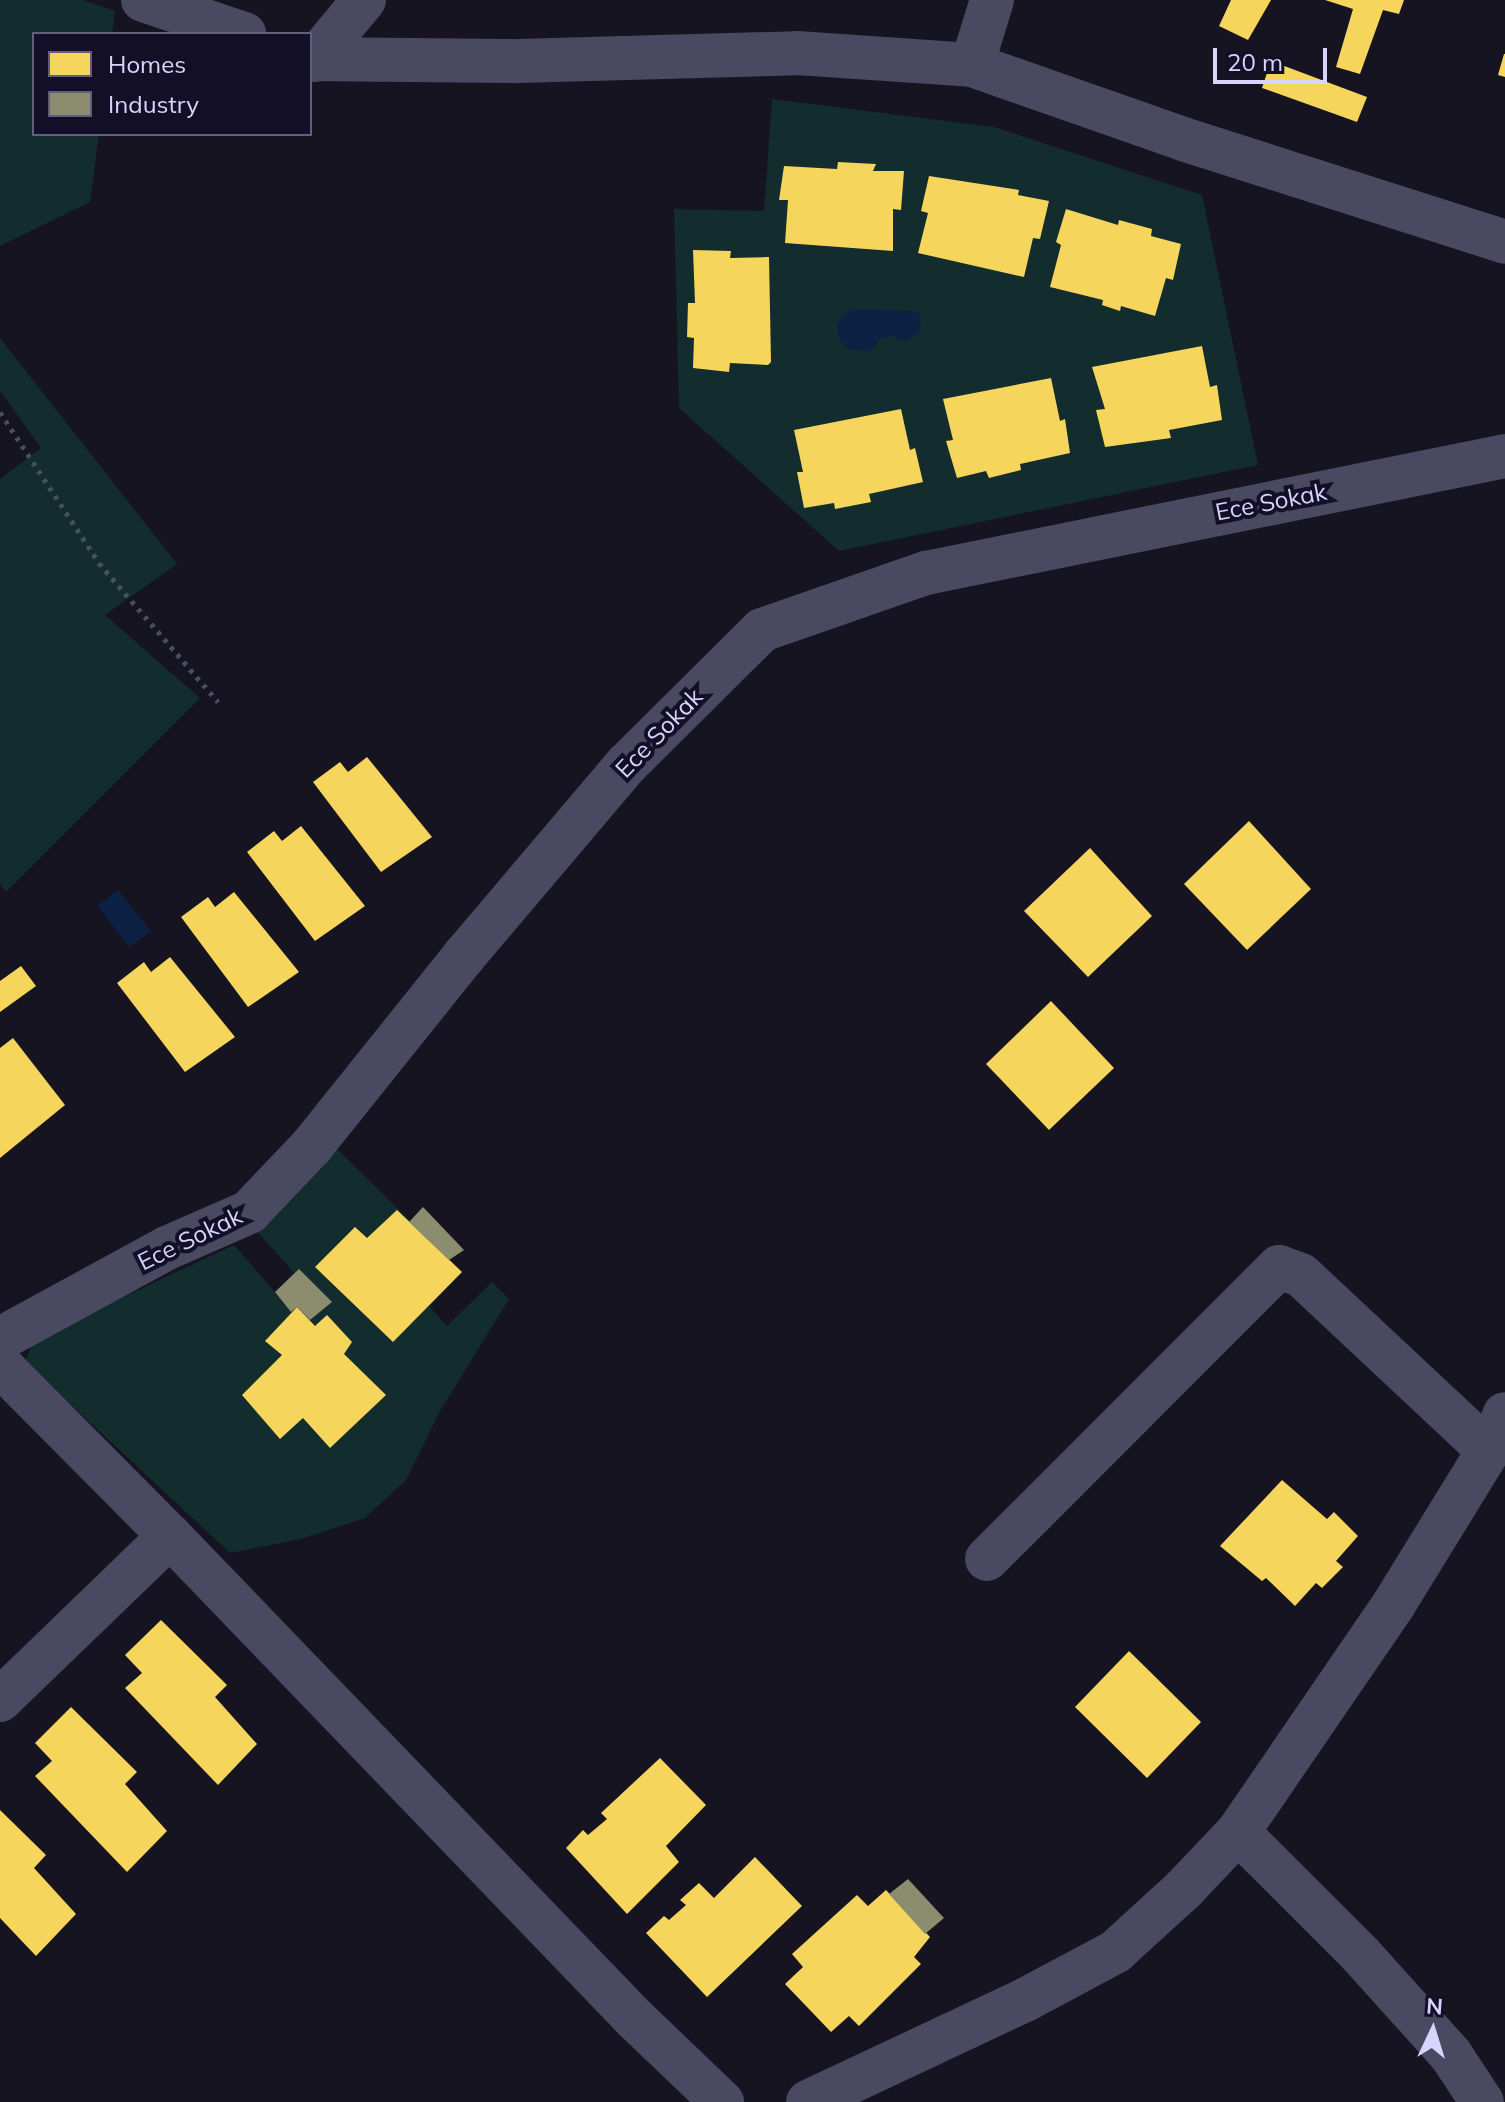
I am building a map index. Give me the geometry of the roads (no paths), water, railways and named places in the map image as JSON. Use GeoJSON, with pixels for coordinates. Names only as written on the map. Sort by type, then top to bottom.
{"type":"FeatureCollection","features":[{"type":"Feature","properties":{"kind":"street"},"geometry":{"type":"LineString","coordinates":[[143,0],[238,32]]}},
{"type":"Feature","properties":{"kind":"street"},"geometry":{"type":"LineString","coordinates":[[312,59],[364,0]]}},
{"type":"Feature","properties":{"kind":"street"},"geometry":{"type":"LineString","coordinates":[[972,65],[992,0]]}},
{"type":"Feature","properties":{"kind":"street"},"geometry":{"type":"LineString","coordinates":[[312,59],[518,61],[797,53],[972,65],[1183,139],[1505,242]]}},
{"type":"Feature","properties":{"kind":"street","name":"Ece Sokak"},"geometry":{"type":"LineString","coordinates":[[0,1339],[167,1248],[249,1212],[311,1147],[464,956],[627,764],[762,630],[926,573],[1505,456]]}},
{"type":"Feature","properties":{"kind":"street"},"geometry":{"type":"LineString","coordinates":[[808,2102],[1025,2000],[1115,1952],[1183,1890],[1238,1832],[1394,1604],[1496,1432],[1301,1275],[1279,1267],[987,1559]]}},
{"type":"Feature","properties":{"kind":"street"},"geometry":{"type":"LineString","coordinates":[[0,1365],[170,1536],[634,2018],[722,2102]]}},
{"type":"Feature","properties":{"kind":"street"},"geometry":{"type":"LineString","coordinates":[[0,1700],[170,1536]]}},
{"type":"Feature","properties":{"kind":"street"},"geometry":{"type":"LineString","coordinates":[[1238,1832],[1361,1955],[1451,2055],[1482,2102]]}},
{"type":"Feature","properties":{"kind":"water"},"geometry":{"type":"Polygon","coordinates":[[[855,309],[914,311],[920,315],[921,332],[905,341],[892,336],[880,339],[870,351],[848,349],[839,339],[837,324],[844,313],[855,309]]]}},
{"type":"Feature","properties":{"kind":"water"},"geometry":{"type":"Polygon","coordinates":[[[118,890],[151,931],[130,947],[97,906],[118,890]]]}}]}
